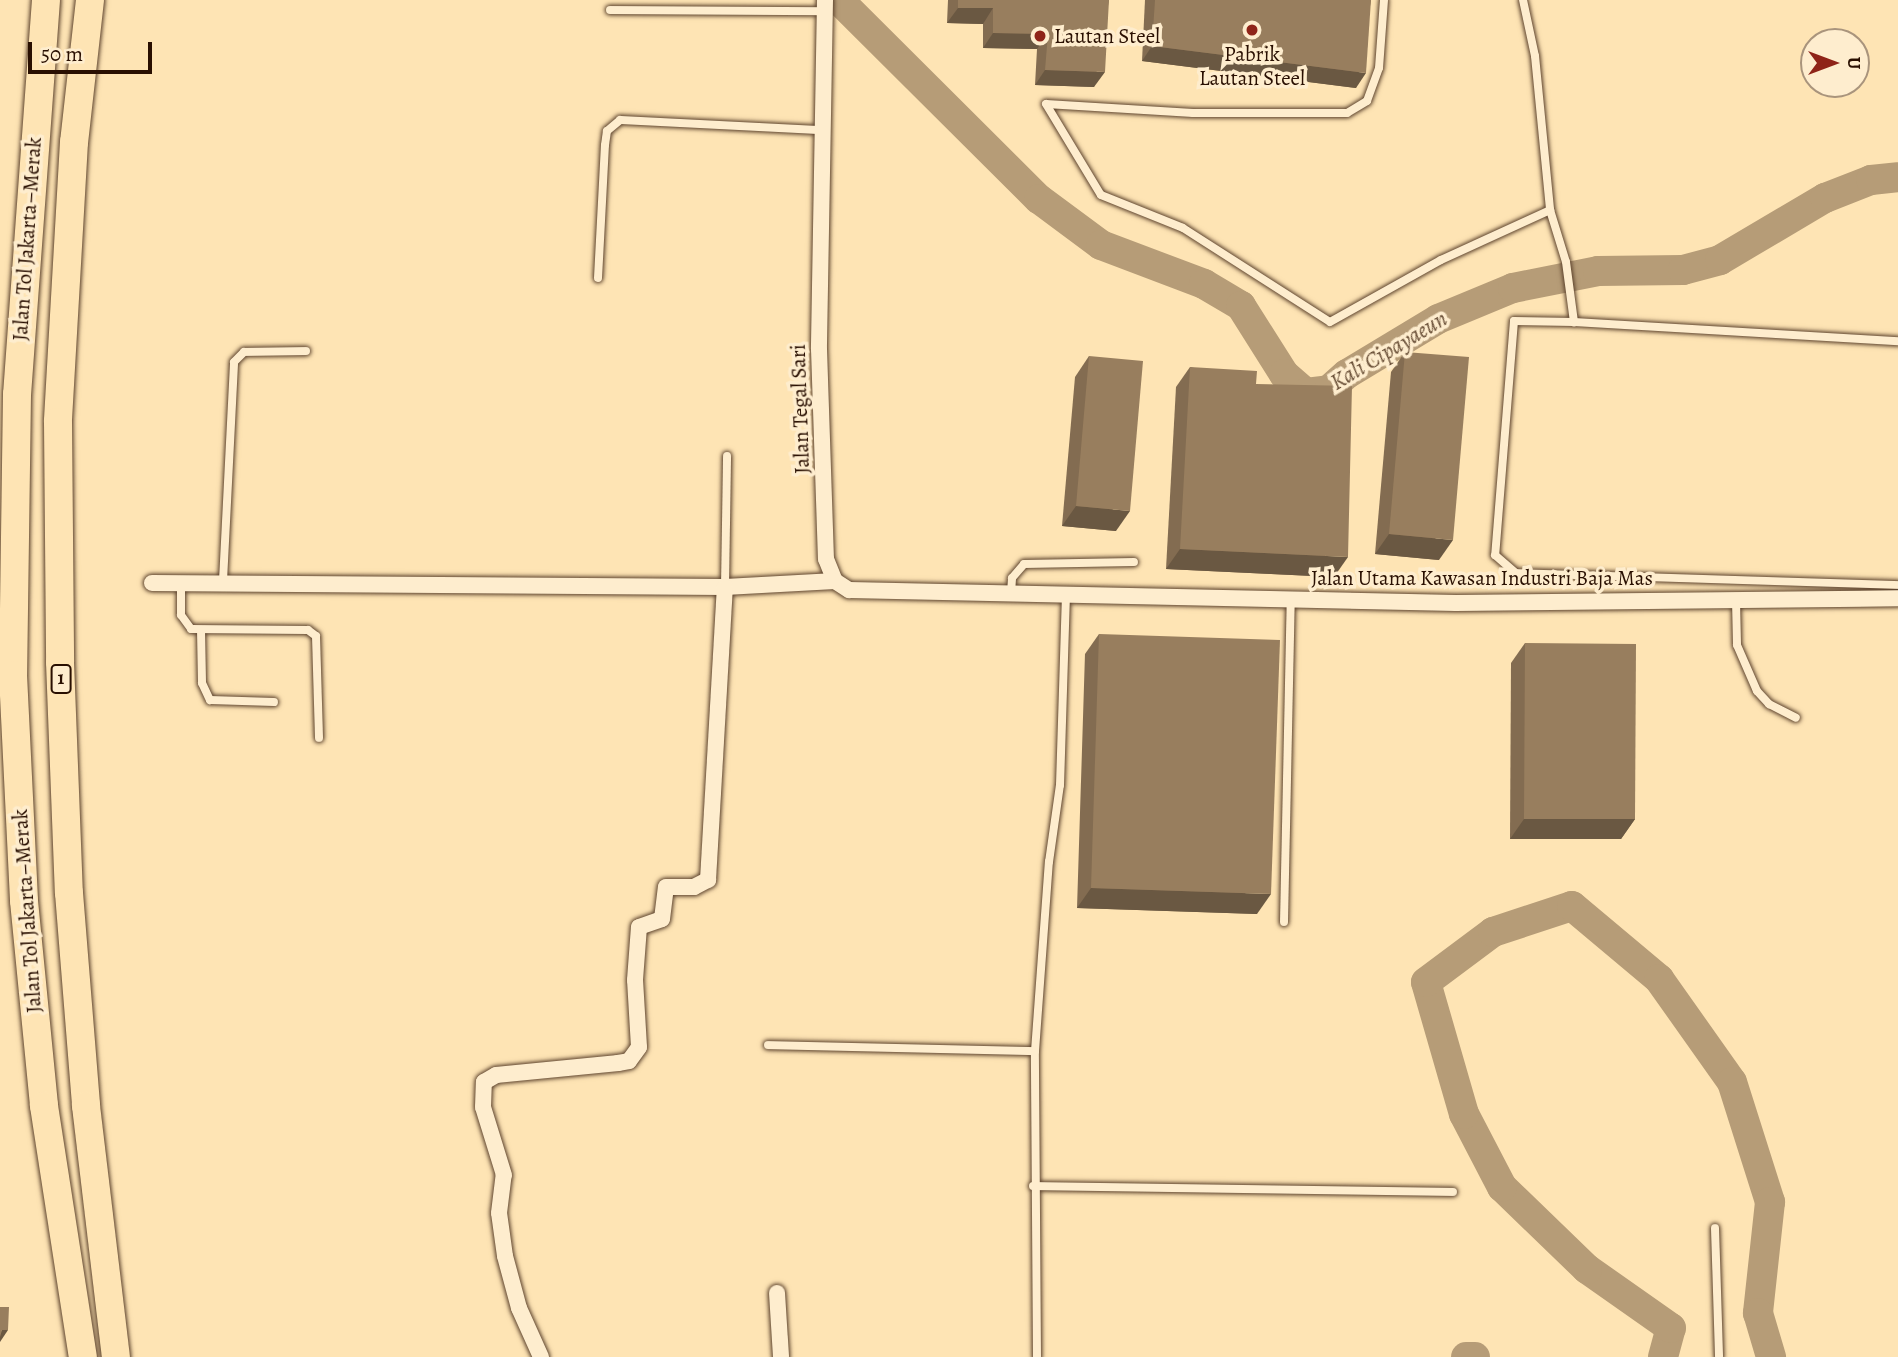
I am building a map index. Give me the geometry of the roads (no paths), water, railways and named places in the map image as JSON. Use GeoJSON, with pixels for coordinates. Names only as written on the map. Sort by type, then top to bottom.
{"type":"FeatureCollection","features":[{"type":"Feature","properties":{"kind":"highway","name":"Jalan Tol Jakarta–Merak"},"geometry":{"type":"LineString","coordinates":[[46,0],[17,394],[13,676],[24,901],[38,1051],[66,1264],[83,1357]]}},
{"type":"Feature","properties":{"kind":"highway","name":"Jalan Tol Jakarta–Merak"},"geometry":{"type":"LineString","coordinates":[[90,0],[74,142],[58,422],[60,662],[71,920],[86,1106],[116,1357]]}},
{"type":"Feature","properties":{"kind":"street","name":"Jalan Tegal Sari"},"geometry":{"type":"LineString","coordinates":[[824,6],[819,130],[819,349],[827,558],[835,582]]}},
{"type":"Feature","properties":{"kind":"street"},"geometry":{"type":"LineString","coordinates":[[152,583],[725,587],[835,582],[867,594],[1066,593]]}},
{"type":"Feature","properties":{"kind":"street"},"geometry":{"type":"LineString","coordinates":[[541,1357],[519,1308],[505,1256],[499,1213],[504,1175],[483,1107],[484,1082],[496,1075],[629,1061],[639,1047],[635,980],[639,927],[662,919],[666,887],[705,885],[710,868],[725,587]]}},
{"type":"Feature","properties":{"kind":"street","name":"Jalan Utama Kawasan Industri Baja Mas"},"geometry":{"type":"LineString","coordinates":[[1066,593],[1456,603],[1898,598]]}},
{"type":"Feature","properties":{"kind":"street"},"geometry":{"type":"LineString","coordinates":[[777,1293],[781,1357]]}},
{"type":"Feature","properties":{"kind":"lane"},"geometry":{"type":"LineString","coordinates":[[1384,0],[1379,68],[1367,101],[1347,113],[1193,113],[1046,104],[1101,195],[1183,228],[1330,322],[1441,260],[1550,210]]}},
{"type":"Feature","properties":{"kind":"lane"},"geometry":{"type":"LineString","coordinates":[[1522,0],[1535,56],[1550,210],[1566,262],[1574,322]]}},
{"type":"Feature","properties":{"kind":"lane"},"geometry":{"type":"LineString","coordinates":[[610,10],[824,6]]}},
{"type":"Feature","properties":{"kind":"lane"},"geometry":{"type":"LineString","coordinates":[[598,278],[604,145],[607,131],[620,120],[819,130]]}},
{"type":"Feature","properties":{"kind":"lane"},"geometry":{"type":"LineString","coordinates":[[1898,341],[1574,322],[1514,321],[1494,555],[1516,573],[1898,585]]}},
{"type":"Feature","properties":{"kind":"lane"},"geometry":{"type":"LineString","coordinates":[[223,582],[234,362],[244,352],[306,351]]}},
{"type":"Feature","properties":{"kind":"lane"},"geometry":{"type":"LineString","coordinates":[[725,587],[727,456]]}},
{"type":"Feature","properties":{"kind":"lane"},"geometry":{"type":"LineString","coordinates":[[1011,593],[1012,578],[1024,564],[1134,562]]}},
{"type":"Feature","properties":{"kind":"lane"},"geometry":{"type":"LineString","coordinates":[[181,584],[181,615],[191,629],[298,629],[316,636],[319,738]]}},
{"type":"Feature","properties":{"kind":"lane"},"geometry":{"type":"LineString","coordinates":[[1037,1357],[1033,1186],[1035,1051],[1049,862],[1060,785],[1066,593]]}},
{"type":"Feature","properties":{"kind":"lane"},"geometry":{"type":"LineString","coordinates":[[1284,922],[1291,598]]}},
{"type":"Feature","properties":{"kind":"lane"},"geometry":{"type":"LineString","coordinates":[[1736,600],[1737,645],[1757,691],[1769,704],[1796,718]]}},
{"type":"Feature","properties":{"kind":"lane"},"geometry":{"type":"LineString","coordinates":[[201,630],[202,683],[210,700],[274,702]]}},
{"type":"Feature","properties":{"kind":"lane"},"geometry":{"type":"LineString","coordinates":[[768,1045],[1035,1051]]}},
{"type":"Feature","properties":{"kind":"lane"},"geometry":{"type":"LineString","coordinates":[[1033,1186],[1453,1192]]}},
{"type":"Feature","properties":{"kind":"lane"},"geometry":{"type":"LineString","coordinates":[[1715,1228],[1719,1357]]}},
{"type":"Feature","properties":{"kind":"waterway","name":"Kali Cipayaeun"},"geometry":{"type":"LineString","coordinates":[[839,0],[1039,199],[1101,245],[1204,284],[1241,306],[1284,374],[1306,393],[1329,390],[1347,374],[1438,319],[1513,288],[1598,271],[1683,270],[1720,260],[1825,198],[1871,180],[1898,177]]}},
{"type":"Feature","properties":{"kind":"waterway"},"geometry":{"type":"LineString","coordinates":[[1663,1357],[1671,1328],[1587,1269],[1502,1187],[1464,1114],[1426,982],[1493,932],[1572,906],[1659,979],[1732,1082],[1770,1202],[1758,1313],[1771,1357]]}},
{"type":"Feature","properties":{"kind":"waterway"},"geometry":{"type":"LineString","coordinates":[[1466,1357],[1475,1357]]}},
{"type":"Feature","properties":{"kind":"place","name":"Pabrik Lautan Steel"},"geometry":{"type":"Point","coordinates":[1252,30]}},
{"type":"Feature","properties":{"kind":"place","name":"Lautan Steel"},"geometry":{"type":"Point","coordinates":[1040,36]}}]}
